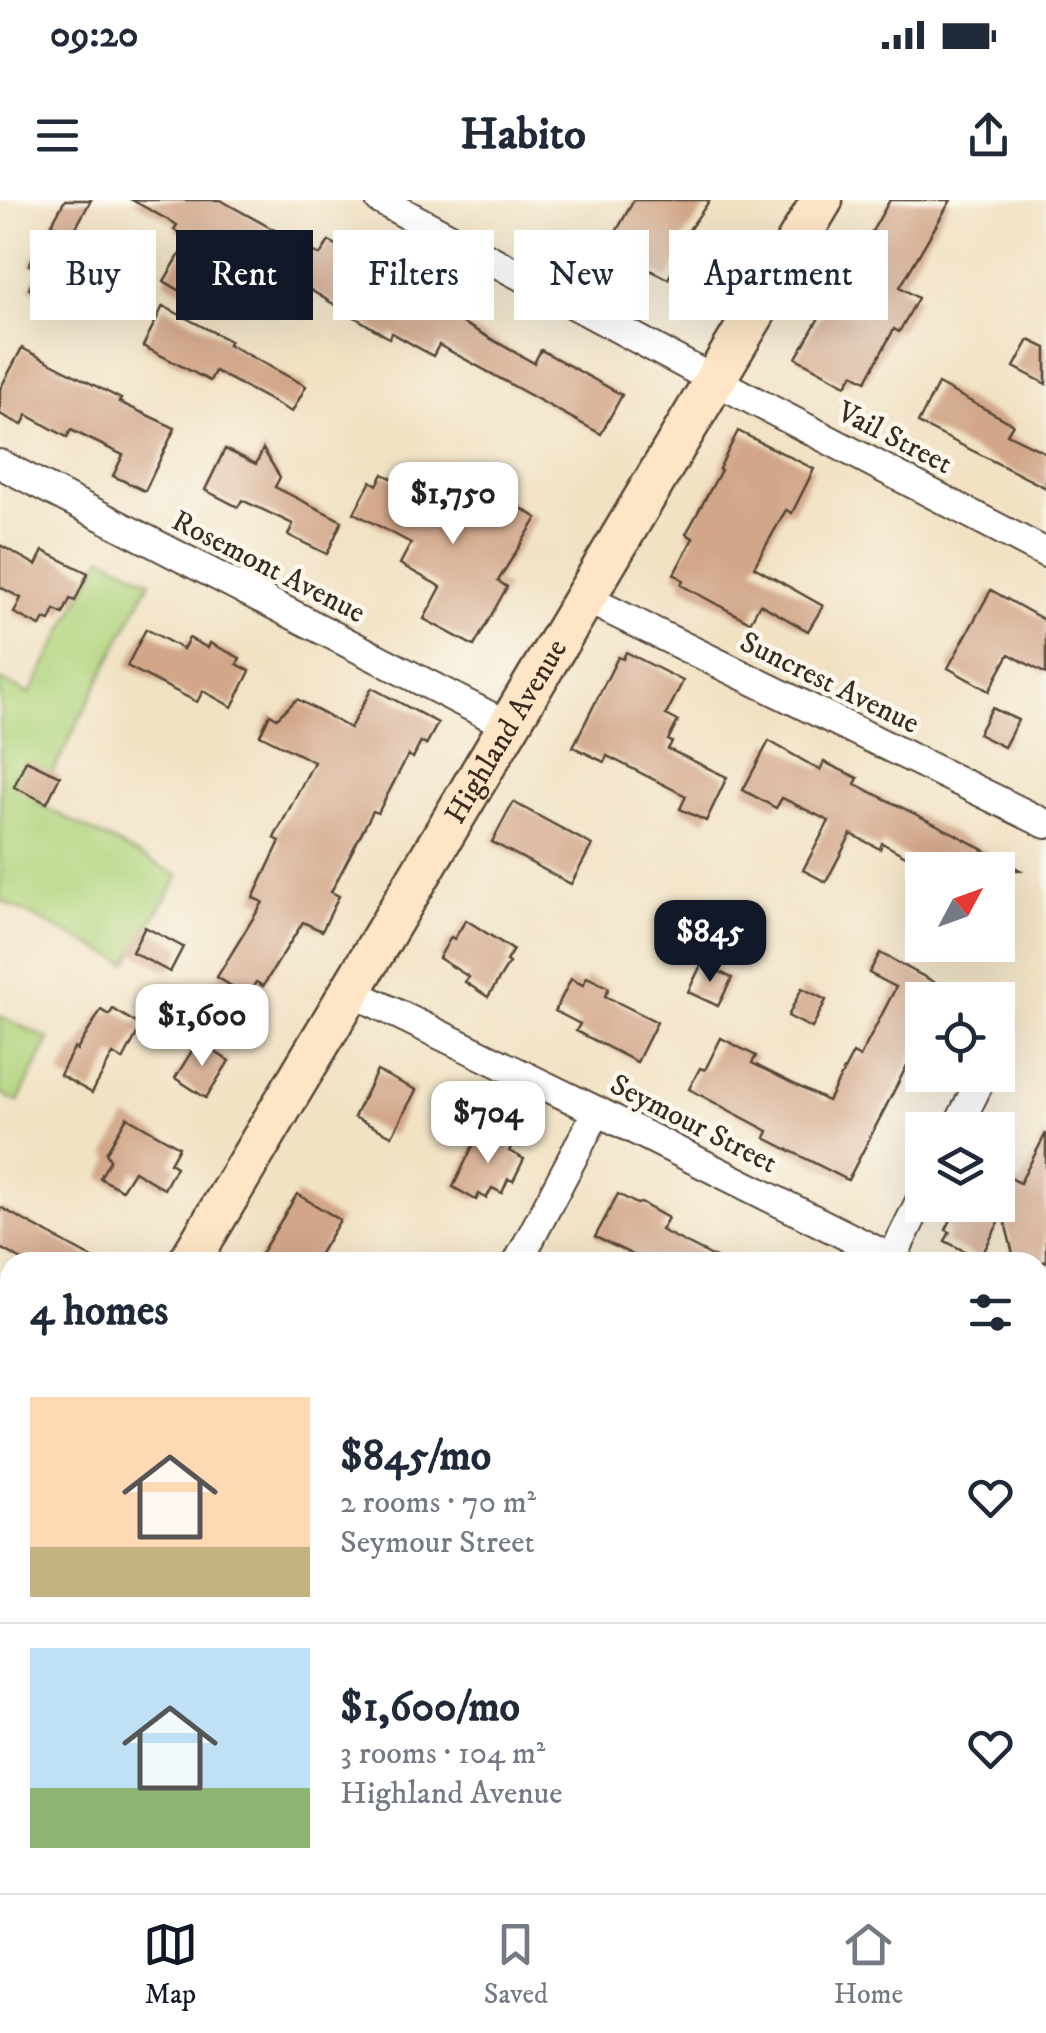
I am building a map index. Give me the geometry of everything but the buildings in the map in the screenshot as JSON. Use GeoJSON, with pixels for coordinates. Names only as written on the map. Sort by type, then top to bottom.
{"type":"FeatureCollection","features":[{"type":"Feature","properties":{"kind":"main road","name":"Highland Avenue"},"geometry":{"type":"LineString","coordinates":[[195,1252],[822,200]]}},
{"type":"Feature","properties":{"kind":"street","name":"Vail Street"},"geometry":{"type":"LineString","coordinates":[[380,200],[714,380],[1046,552]]}},
{"type":"Feature","properties":{"kind":"street","name":"Rosemont Avenue"},"geometry":{"type":"LineString","coordinates":[[0,464],[508,726]]}},
{"type":"Feature","properties":{"kind":"street","name":"Suncrest Avenue"},"geometry":{"type":"LineString","coordinates":[[585,598],[1046,824]]}},
{"type":"Feature","properties":{"kind":"street","name":"Seymour Street"},"geometry":{"type":"LineString","coordinates":[[350,991],[876,1252]]}},
{"type":"Feature","properties":{"kind":"street"},"geometry":{"type":"LineString","coordinates":[[523,1252],[597,1111]]}},
{"type":"Feature","properties":{"kind":"street"},"geometry":{"type":"LineString","coordinates":[[898,1252],[911,1222]]}},
{"type":"Feature","properties":{"kind":"green space"},"geometry":{"type":"Polygon","coordinates":[[[102,556],[150,581],[37,803],[179,876],[127,963],[0,900],[0,680],[30,694],[102,556]]]}},
{"type":"Feature","properties":{"kind":"green space"},"geometry":{"type":"Polygon","coordinates":[[[0,1016],[49,1039],[18,1102],[0,1093],[0,1016]]]}}]}
